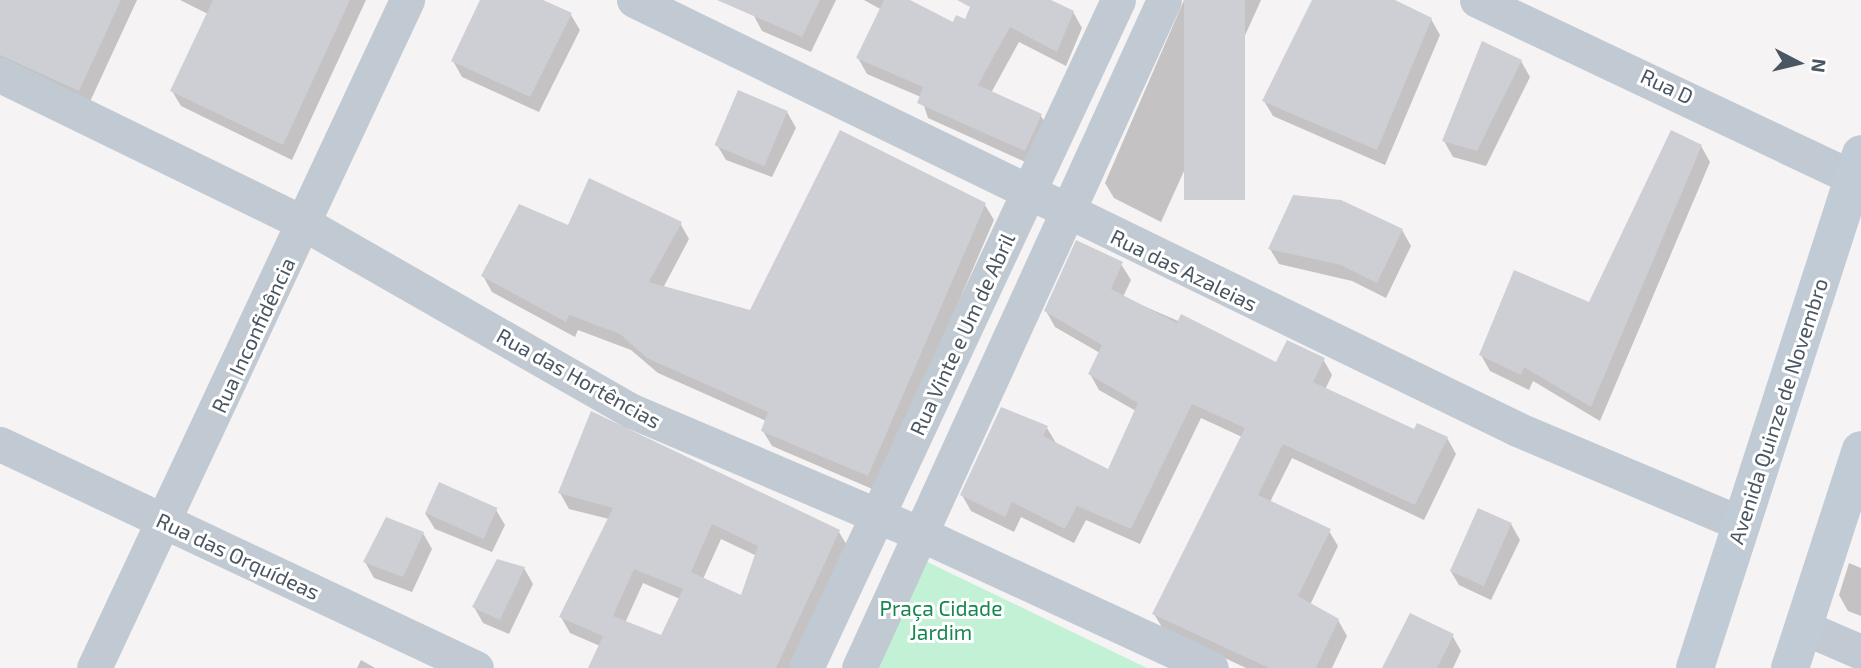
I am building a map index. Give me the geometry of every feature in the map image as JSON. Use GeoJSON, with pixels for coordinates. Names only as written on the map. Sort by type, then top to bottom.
{"type":"FeatureCollection","features":[{"type":"Feature","properties":{"kind":"main road","name":"Avenida Quinze de Novembro"},"geometry":{"type":"LineString","coordinates":[[1695,668],[1857,166]]}},
{"type":"Feature","properties":{"kind":"main road"},"geometry":{"type":"LineString","coordinates":[[1790,668],[1861,450]]}},
{"type":"Feature","properties":{"kind":"street","name":"Rua Inconfidência"},"geometry":{"type":"LineString","coordinates":[[94,668],[166,523],[407,0]]}},
{"type":"Feature","properties":{"kind":"street","name":"Rua das Azaleias"},"geometry":{"type":"LineString","coordinates":[[634,0],[1027,194],[1517,429],[1742,524]]}},
{"type":"Feature","properties":{"kind":"street","name":"Rua Vinte e Um de Abril"},"geometry":{"type":"LineString","coordinates":[[806,668],[1118,0]]}},
{"type":"Feature","properties":{"kind":"street","name":"Rua Vinte e Um de Abril"},"geometry":{"type":"LineString","coordinates":[[859,668],[923,535],[1062,211],[1164,0]]}},
{"type":"Feature","properties":{"kind":"street","name":"Rua D"},"geometry":{"type":"LineString","coordinates":[[1477,0],[1857,166]]}},
{"type":"Feature","properties":{"kind":"street","name":"Rua das Hortências"},"geometry":{"type":"LineString","coordinates":[[0,75],[305,224],[632,411],[923,535],[1211,668]]}},
{"type":"Feature","properties":{"kind":"street","name":"Rua das Orquídeas"},"geometry":{"type":"LineString","coordinates":[[0,444],[476,668]]}},
{"type":"Feature","properties":{"kind":"street"},"geometry":{"type":"LineString","coordinates":[[1803,627],[1861,652]]}},
{"type":"Feature","properties":{"kind":"green space","name":"Praça Cidade Jardim"},"geometry":{"type":"Polygon","coordinates":[[[917,557],[1147,668],[869,668],[917,557]]]}},
{"type":"Feature","properties":{"kind":"building"},"geometry":{"type":"Polygon","coordinates":[[[0,0],[121,0],[79,91],[0,55],[0,0]]]}},
{"type":"Feature","properties":{"kind":"building"},"geometry":{"type":"Polygon","coordinates":[[[213,0],[350,0],[283,145],[170,91],[213,0]]]}},
{"type":"Feature","properties":{"kind":"building"},"geometry":{"type":"Polygon","coordinates":[[[480,0],[543,0],[572,13],[530,97],[451,61],[480,0]]]}},
{"type":"Feature","properties":{"kind":"building"},"geometry":{"type":"Polygon","coordinates":[[[717,0],[820,0],[802,37],[717,0]]]}},
{"type":"Feature","properties":{"kind":"building"},"geometry":{"type":"Polygon","coordinates":[[[884,0],[910,0],[953,22],[956,15],[965,19],[970,7],[957,0],[1051,0],[1074,11],[1057,52],[1010,27],[978,85],[1042,114],[1025,151],[917,103],[923,87],[856,58],[884,0]]]}},
{"type":"Feature","properties":{"kind":"building"},"geometry":{"type":"Polygon","coordinates":[[[1184,0],[1245,0],[1245,200],[1184,200],[1184,0]]]}},
{"type":"Feature","properties":{"kind":"building"},"geometry":{"type":"Polygon","coordinates":[[[1312,0],[1395,0],[1432,18],[1377,150],[1262,101],[1312,0]]]}},
{"type":"Feature","properties":{"kind":"building"},"geometry":{"type":"Polygon","coordinates":[[[1482,41],[1522,60],[1477,151],[1442,141],[1482,41]]]}},
{"type":"Feature","properties":{"kind":"building"},"geometry":{"type":"Polygon","coordinates":[[[738,90],[788,111],[764,166],[715,145],[738,90]]]}},
{"type":"Feature","properties":{"kind":"building"},"geometry":{"type":"Polygon","coordinates":[[[840,130],[986,203],[868,476],[761,431],[768,412],[647,358],[620,334],[569,315],[566,322],[481,276],[519,204],[568,225],[589,178],[682,222],[649,282],[750,310],[840,130]]]}},
{"type":"Feature","properties":{"kind":"building"},"geometry":{"type":"Polygon","coordinates":[[[1671,130],[1702,145],[1591,407],[1524,367],[1521,375],[1479,355],[1514,270],[1589,302],[1671,130]]]}},
{"type":"Feature","properties":{"kind":"building"},"geometry":{"type":"Polygon","coordinates":[[[1293,195],[1341,200],[1403,229],[1377,283],[1341,265],[1268,249],[1293,195]]]}},
{"type":"Feature","properties":{"kind":"building"},"geometry":{"type":"Polygon","coordinates":[[[1076,240],[1123,262],[1111,289],[1177,323],[1181,314],[1276,362],[1287,340],[1325,358],[1313,382],[1414,429],[1417,423],[1448,437],[1415,505],[1283,444],[1258,495],[1331,529],[1298,596],[1339,619],[1316,668],[1269,668],[1152,614],[1245,428],[1192,404],[1131,529],[1077,506],[1065,529],[1012,502],[1005,517],[960,495],[1001,407],[1048,426],[1043,436],[1108,469],[1138,403],[1088,374],[1102,345],[1044,311],[1076,240]]]}},
{"type":"Feature","properties":{"kind":"building"},"geometry":{"type":"Polygon","coordinates":[[[591,411],[840,530],[776,668],[588,668],[603,636],[559,617],[613,508],[558,493],[591,411]],[[712,524],[691,572],[741,595],[758,546],[712,524]],[[634,569],[613,616],[661,635],[683,589],[634,569]]]}},
{"type":"Feature","properties":{"kind":"building"},"geometry":{"type":"Polygon","coordinates":[[[439,482],[497,508],[484,539],[425,513],[439,482]]]}},
{"type":"Feature","properties":{"kind":"building"},"geometry":{"type":"Polygon","coordinates":[[[1478,508],[1512,523],[1484,586],[1450,571],[1478,508]]]}},
{"type":"Feature","properties":{"kind":"building"},"geometry":{"type":"Polygon","coordinates":[[[386,517],[424,532],[403,577],[363,562],[386,517]]]}},
{"type":"Feature","properties":{"kind":"building"},"geometry":{"type":"Polygon","coordinates":[[[497,559],[525,567],[500,620],[472,607],[497,559]]]}},
{"type":"Feature","properties":{"kind":"building"},"geometry":{"type":"Polygon","coordinates":[[[1410,613],[1454,634],[1437,668],[1382,668],[1410,613]]]}}]}
